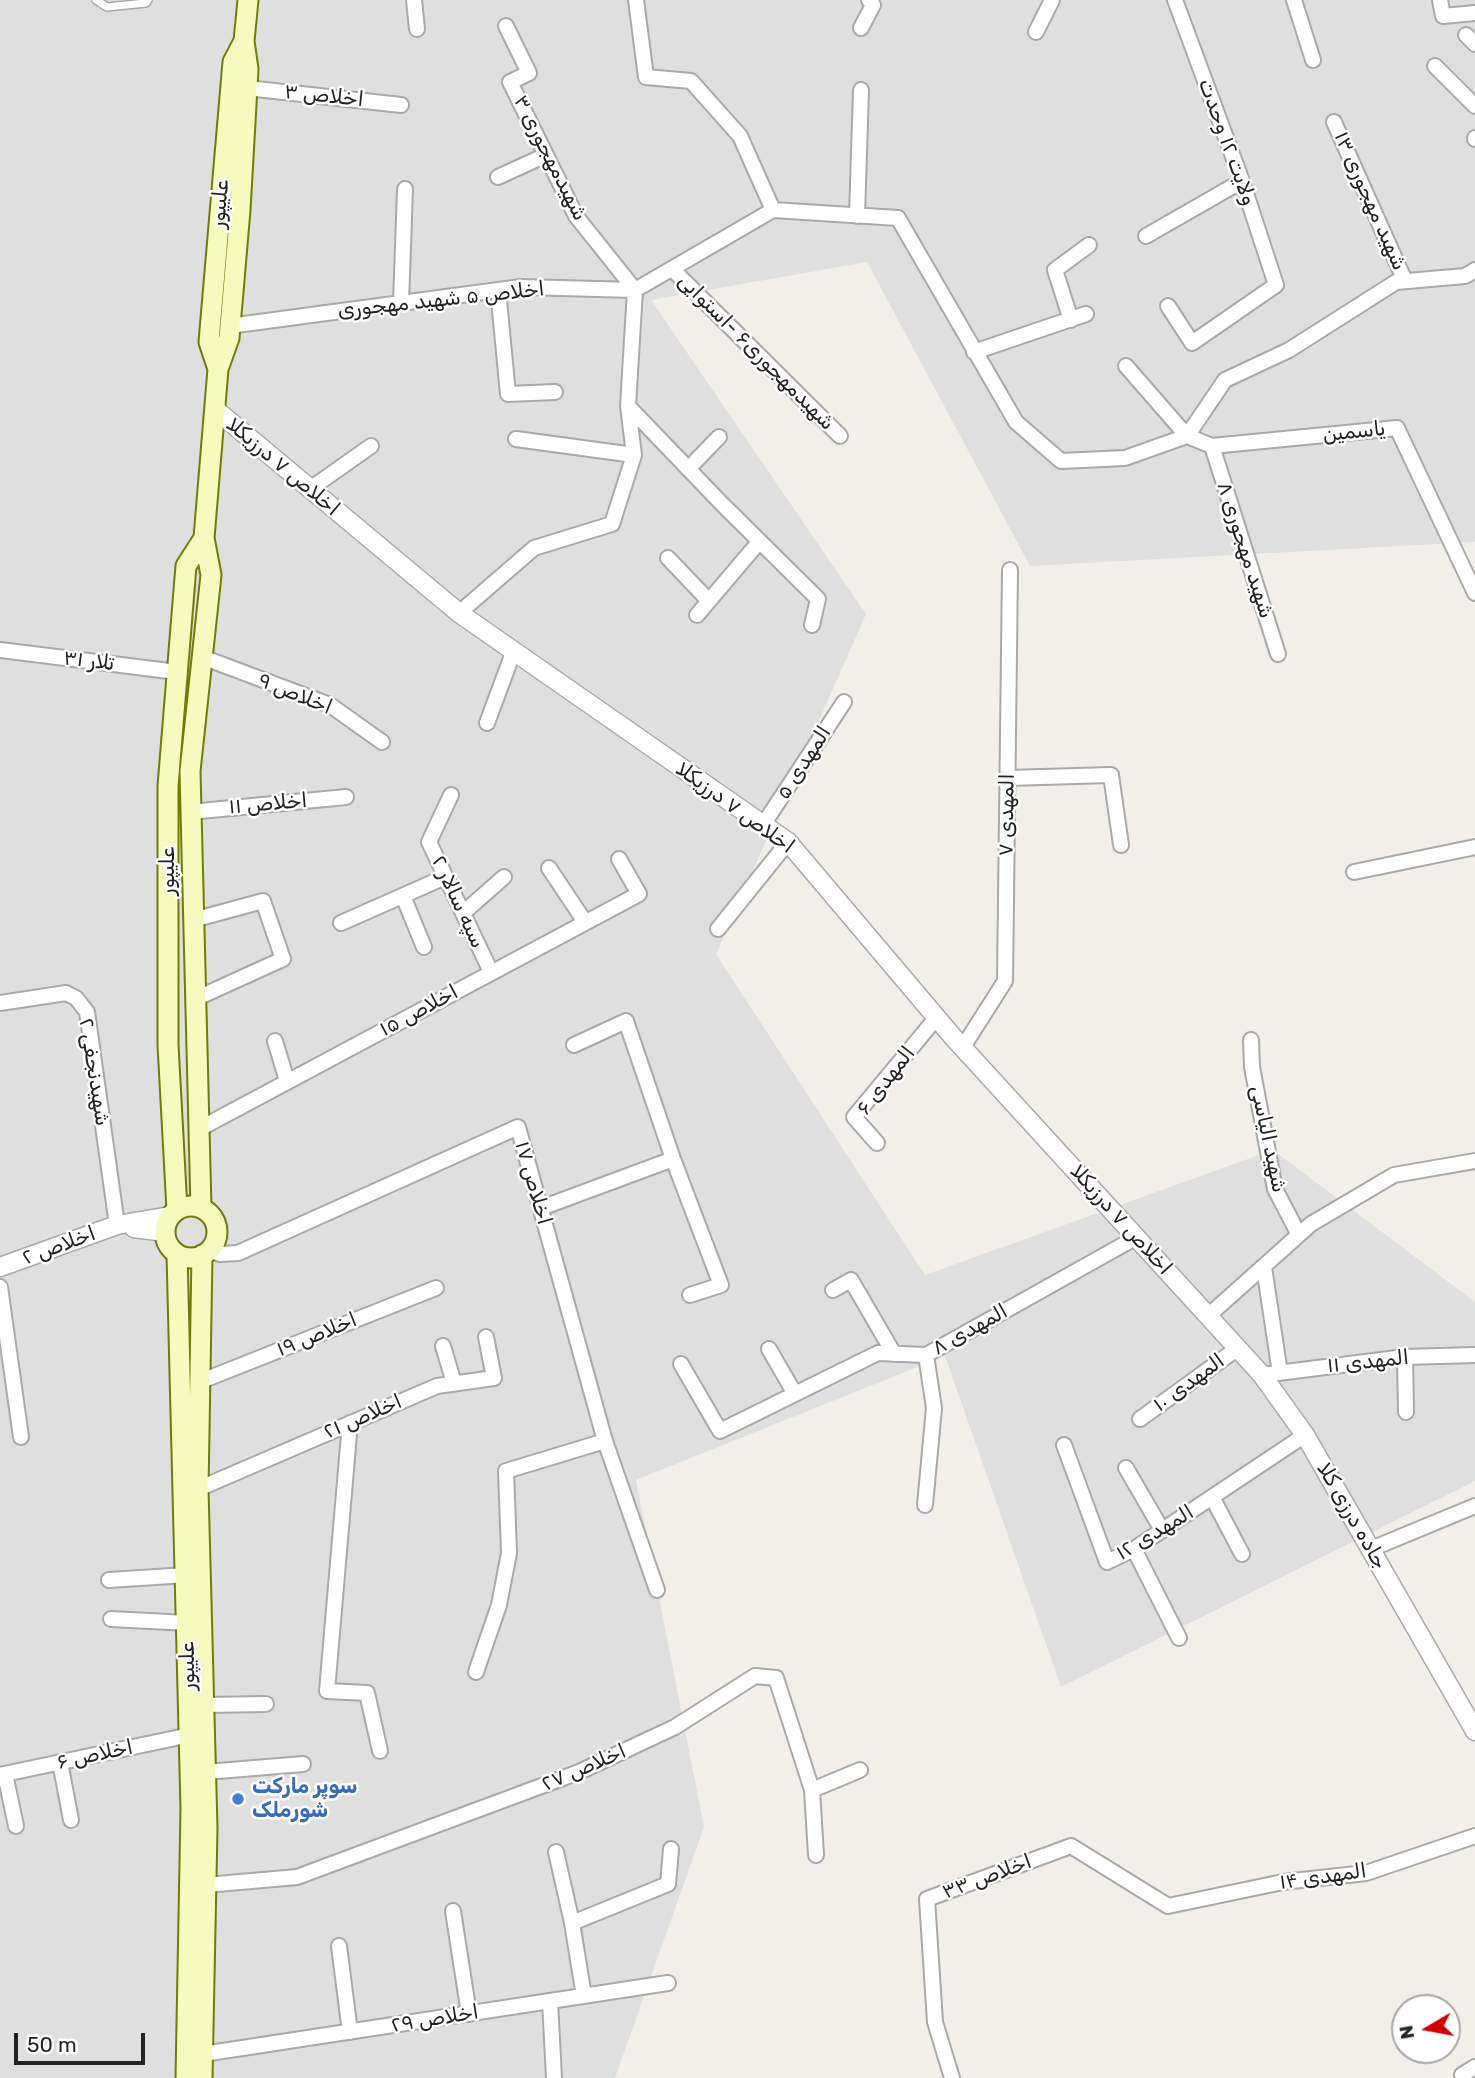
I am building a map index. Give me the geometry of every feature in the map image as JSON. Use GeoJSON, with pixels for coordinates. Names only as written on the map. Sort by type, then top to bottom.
{"type":"FeatureCollection","features":[{"type":"Feature","properties":{"kind":"main road","name":"علیپور"},"geometry":{"type":"LineString","coordinates":[[201,1208],[190,771],[211,575],[204,538],[218,369],[229,338],[240,210],[248,69],[244,41],[248,0]]}},
{"type":"Feature","properties":{"kind":"main road","name":"علیپور"},"geometry":{"type":"LineString","coordinates":[[218,369],[209,342],[210,329],[233,62],[244,41]]}},
{"type":"Feature","properties":{"kind":"main road","name":"علیپور"},"geometry":{"type":"LineString","coordinates":[[171,1219],[168,786],[186,566],[204,538]]}},
{"type":"Feature","properties":{"kind":"main road"},"geometry":{"type":"LineString","coordinates":[[193,1206],[201,1208],[214,1219],[214,1244],[205,1253],[185,1257],[177,1254],[171,1248],[171,1219],[193,1206]]}},
{"type":"Feature","properties":{"kind":"main road","name":"علیپور"},"geometry":{"type":"LineString","coordinates":[[186,2078],[191,1809],[197,1733],[204,1704],[198,1489],[199,1382],[205,1253]]}},
{"type":"Feature","properties":{"kind":"main road","name":"علیپور"},"geometry":{"type":"LineString","coordinates":[[177,1254],[188,1623],[197,1733],[206,1772],[202,2078]]}},
{"type":"Feature","properties":{"kind":"street"},"geometry":{"type":"LineString","coordinates":[[414,0],[417,29]]}},
{"type":"Feature","properties":{"kind":"street"},"geometry":{"type":"LineString","coordinates":[[636,0],[646,77],[691,82],[740,136],[773,211]]}},
{"type":"Feature","properties":{"kind":"street"},"geometry":{"type":"LineString","coordinates":[[861,28],[873,5],[869,0]]}},
{"type":"Feature","properties":{"kind":"street"},"geometry":{"type":"LineString","coordinates":[[1036,32],[1052,0]]}},
{"type":"Feature","properties":{"kind":"street","name":"ولایت ۱۲ وحدت"},"geometry":{"type":"LineString","coordinates":[[1168,306],[1192,343],[1276,285],[1242,181],[1175,0]]}},
{"type":"Feature","properties":{"kind":"street"},"geometry":{"type":"LineString","coordinates":[[1294,0],[1313,60]]}},
{"type":"Feature","properties":{"kind":"street"},"geometry":{"type":"LineString","coordinates":[[1440,0],[1443,16],[1475,13]]}},
{"type":"Feature","properties":{"kind":"street","name":"شهیدمهجوری ۳"},"geometry":{"type":"LineString","coordinates":[[506,26],[529,73],[510,82],[576,216],[635,290]]}},
{"type":"Feature","properties":{"kind":"street"},"geometry":{"type":"LineString","coordinates":[[1435,66],[1475,106]]}},
{"type":"Feature","properties":{"kind":"street","name":"اخلاص ۳"},"geometry":{"type":"LineString","coordinates":[[247,88],[401,105]]}},
{"type":"Feature","properties":{"kind":"street"},"geometry":{"type":"LineString","coordinates":[[857,216],[862,90]]}},
{"type":"Feature","properties":{"kind":"street","name":"شهید مهجوری ۱۳"},"geometry":{"type":"LineString","coordinates":[[1334,122],[1405,281]]}},
{"type":"Feature","properties":{"kind":"street"},"geometry":{"type":"LineString","coordinates":[[498,177],[546,155]]}},
{"type":"Feature","properties":{"kind":"street"},"geometry":{"type":"LineString","coordinates":[[1146,236],[1242,181]]}},
{"type":"Feature","properties":{"kind":"street"},"geometry":{"type":"LineString","coordinates":[[401,303],[405,190]]}},
{"type":"Feature","properties":{"kind":"street"},"geometry":{"type":"LineString","coordinates":[[458,613],[534,548],[612,524],[634,455],[628,406],[635,290],[773,211],[898,218],[1016,422],[1061,461],[1125,458],[1187,436],[1225,380],[1289,350],[1396,282],[1465,276],[1475,271]]}},
{"type":"Feature","properties":{"kind":"street"},"geometry":{"type":"LineString","coordinates":[[1070,320],[1055,270],[1089,245]]}},
{"type":"Feature","properties":{"kind":"street","name":"شهیدمهجوری۶ -استوایی"},"geometry":{"type":"LineString","coordinates":[[672,269],[840,436]]}},
{"type":"Feature","properties":{"kind":"street","name":"اخلاص ۵ شهید مهجوری"},"geometry":{"type":"LineString","coordinates":[[229,326],[521,287],[635,290]]}},
{"type":"Feature","properties":{"kind":"street"},"geometry":{"type":"LineString","coordinates":[[498,290],[508,394],[555,392]]}},
{"type":"Feature","properties":{"kind":"street"},"geometry":{"type":"LineString","coordinates":[[974,352],[1086,314]]}},
{"type":"Feature","properties":{"kind":"street"},"geometry":{"type":"LineString","coordinates":[[1126,366],[1187,436],[1212,446]]}},
{"type":"Feature","properties":{"kind":"street"},"geometry":{"type":"LineString","coordinates":[[628,406],[818,599],[813,625]]}},
{"type":"Feature","properties":{"kind":"street","name":"اخلاص ۷ درزیکلا"},"geometry":{"type":"LineString","coordinates":[[216,410],[458,613],[788,842],[963,1047],[1208,1316]]}},
{"type":"Feature","properties":{"kind":"street","name":"یاسمین"},"geometry":{"type":"LineString","coordinates":[[1212,446],[1397,428],[1475,593]]}},
{"type":"Feature","properties":{"kind":"street"},"geometry":{"type":"LineString","coordinates":[[688,469],[719,437]]}},
{"type":"Feature","properties":{"kind":"street"},"geometry":{"type":"LineString","coordinates":[[516,439],[634,455]]}},
{"type":"Feature","properties":{"kind":"street"},"geometry":{"type":"LineString","coordinates":[[310,489],[371,446]]}},
{"type":"Feature","properties":{"kind":"street","name":"شهید مهجوری ۸"},"geometry":{"type":"LineString","coordinates":[[1212,446],[1278,654]]}},
{"type":"Feature","properties":{"kind":"street"},"geometry":{"type":"LineString","coordinates":[[697,615],[759,541]]}},
{"type":"Feature","properties":{"kind":"street"},"geometry":{"type":"LineString","coordinates":[[668,558],[709,601]]}},
{"type":"Feature","properties":{"kind":"street","name":"المهدی ۷"},"geometry":{"type":"LineString","coordinates":[[963,1047],[1005,981],[1010,570]]}},
{"type":"Feature","properties":{"kind":"street","name":"تلار ۳۱"},"geometry":{"type":"LineString","coordinates":[[0,650],[177,672]]}},
{"type":"Feature","properties":{"kind":"street"},"geometry":{"type":"LineString","coordinates":[[487,723],[513,653]]}},
{"type":"Feature","properties":{"kind":"street","name":"اخلاص ۹"},"geometry":{"type":"LineString","coordinates":[[202,657],[330,705],[382,742]]}},
{"type":"Feature","properties":{"kind":"street","name":"المهدی ۵"},"geometry":{"type":"LineString","coordinates":[[763,825],[844,702]]}},
{"type":"Feature","properties":{"kind":"street"},"geometry":{"type":"LineString","coordinates":[[1007,778],[1111,775],[1121,845]]}},
{"type":"Feature","properties":{"kind":"street","name":"سپه سالار ۲"},"geometry":{"type":"LineString","coordinates":[[451,795],[429,842],[491,972]]}},
{"type":"Feature","properties":{"kind":"street","name":"اخلاص ۱۱"},"geometry":{"type":"LineString","coordinates":[[190,812],[346,797]]}},
{"type":"Feature","properties":{"kind":"street"},"geometry":{"type":"LineString","coordinates":[[718,929],[788,842]]}},
{"type":"Feature","properties":{"kind":"street"},"geometry":{"type":"LineString","coordinates":[[1354,872],[1475,848]]}},
{"type":"Feature","properties":{"kind":"street","name":"اخلاص ۱۵"},"geometry":{"type":"LineString","coordinates":[[199,1129],[639,894],[619,859]]}},
{"type":"Feature","properties":{"kind":"street"},"geometry":{"type":"LineString","coordinates":[[549,868],[585,922]]}},
{"type":"Feature","properties":{"kind":"street"},"geometry":{"type":"LineString","coordinates":[[341,923],[446,877]]}},
{"type":"Feature","properties":{"kind":"street"},"geometry":{"type":"LineString","coordinates":[[463,914],[504,877]]}},
{"type":"Feature","properties":{"kind":"street"},"geometry":{"type":"LineString","coordinates":[[403,896],[424,947]]}},
{"type":"Feature","properties":{"kind":"street"},"geometry":{"type":"LineString","coordinates":[[193,920],[263,901],[283,959],[195,999]]}},
{"type":"Feature","properties":{"kind":"street","name":"شهیدنجفی ۲"},"geometry":{"type":"LineString","coordinates":[[0,1003],[66,993],[76,998],[87,1012],[117,1225]]}},
{"type":"Feature","properties":{"kind":"street","name":"المهدی ۶"},"geometry":{"type":"LineString","coordinates":[[877,1143],[854,1117],[937,1017]]}},
{"type":"Feature","properties":{"kind":"street"},"geometry":{"type":"LineString","coordinates":[[574,1045],[626,1021],[673,1159],[721,1285],[690,1295]]}},
{"type":"Feature","properties":{"kind":"street","name":"شهید الیاسی"},"geometry":{"type":"LineString","coordinates":[[1251,1040],[1252,1067],[1275,1189],[1299,1235]]}},
{"type":"Feature","properties":{"kind":"street"},"geometry":{"type":"LineString","coordinates":[[275,1041],[288,1081]]}},
{"type":"Feature","properties":{"kind":"street","name":"اخلاص ۱۷"},"geometry":{"type":"LineString","coordinates":[[205,1253],[238,1253],[518,1127],[605,1441],[657,1590]]}},
{"type":"Feature","properties":{"kind":"street"},"geometry":{"type":"LineString","coordinates":[[541,1208],[673,1159]]}},
{"type":"Feature","properties":{"kind":"street"},"geometry":{"type":"LineString","coordinates":[[1208,1316],[1311,1224],[1394,1175],[1475,1161]]}},
{"type":"Feature","properties":{"kind":"street","name":"اخلاص ۲"},"geometry":{"type":"LineString","coordinates":[[0,1267],[117,1225],[171,1219]]}},
{"type":"Feature","properties":{"kind":"street","name":"المهدی ۸"},"geometry":{"type":"LineString","coordinates":[[681,1364],[720,1431],[878,1353],[926,1355],[1137,1237]]}},
{"type":"Feature","properties":{"kind":"street"},"geometry":{"type":"LineString","coordinates":[[1264,1267],[1271,1374]]}},
{"type":"Feature","properties":{"kind":"street"},"geometry":{"type":"LineString","coordinates":[[833,1290],[851,1280],[894,1354]]}},
{"type":"Feature","properties":{"kind":"street"},"geometry":{"type":"LineString","coordinates":[[0,1287],[21,1437]]}},
{"type":"Feature","properties":{"kind":"street","name":"اخلاص ۱۹"},"geometry":{"type":"LineString","coordinates":[[199,1382],[436,1288]]}},
{"type":"Feature","properties":{"kind":"street","name":"جاده درزی کلا"},"geometry":{"type":"LineString","coordinates":[[1208,1316],[1238,1348],[1271,1374],[1475,1731]]}},
{"type":"Feature","properties":{"kind":"street","name":"اخلاص ۲۱"},"geometry":{"type":"LineString","coordinates":[[198,1489],[437,1385],[494,1378],[486,1337]]}},
{"type":"Feature","properties":{"kind":"street"},"geometry":{"type":"LineString","coordinates":[[443,1346],[454,1383]]}},
{"type":"Feature","properties":{"kind":"street","name":"المهدی ۱۰"},"geometry":{"type":"LineString","coordinates":[[1140,1419],[1238,1348]]}},
{"type":"Feature","properties":{"kind":"street"},"geometry":{"type":"LineString","coordinates":[[769,1349],[795,1394]]}},
{"type":"Feature","properties":{"kind":"street"},"geometry":{"type":"LineString","coordinates":[[925,1505],[934,1408],[926,1355]]}},
{"type":"Feature","properties":{"kind":"street","name":"المهدی ۱۱"},"geometry":{"type":"LineString","coordinates":[[1271,1374],[1405,1357],[1475,1355]]}},
{"type":"Feature","properties":{"kind":"street"},"geometry":{"type":"LineString","coordinates":[[1405,1357],[1406,1412]]}},
{"type":"Feature","properties":{"kind":"street"},"geometry":{"type":"LineString","coordinates":[[350,1423],[327,1691],[367,1693],[380,1751]]}},
{"type":"Feature","properties":{"kind":"street","name":"المهدی ۱۲"},"geometry":{"type":"LineString","coordinates":[[1065,1445],[1107,1562],[1133,1549],[1305,1436]]}},
{"type":"Feature","properties":{"kind":"street"},"geometry":{"type":"LineString","coordinates":[[476,1672],[499,1605],[509,1553],[506,1471],[605,1441]]}},
{"type":"Feature","properties":{"kind":"street"},"geometry":{"type":"LineString","coordinates":[[1126,1468],[1162,1530]]}},
{"type":"Feature","properties":{"kind":"street"},"geometry":{"type":"LineString","coordinates":[[1212,1497],[1242,1554]]}},
{"type":"Feature","properties":{"kind":"street"},"geometry":{"type":"LineString","coordinates":[[1371,1549],[1475,1506]]}},
{"type":"Feature","properties":{"kind":"street"},"geometry":{"type":"LineString","coordinates":[[1133,1549],[1179,1638]]}},
{"type":"Feature","properties":{"kind":"street"},"geometry":{"type":"LineString","coordinates":[[109,1580],[187,1575]]}},
{"type":"Feature","properties":{"kind":"street"},"geometry":{"type":"LineString","coordinates":[[111,1619],[188,1623]]}},
{"type":"Feature","properties":{"kind":"street","name":"اخلاص ۲۷"},"geometry":{"type":"LineString","coordinates":[[206,1885],[297,1877],[579,1772],[675,1727],[755,1676],[776,1678],[812,1790],[816,1855]]}},
{"type":"Feature","properties":{"kind":"street"},"geometry":{"type":"LineString","coordinates":[[204,1704],[266,1704]]}},
{"type":"Feature","properties":{"kind":"street","name":"اخلاص ۶"},"geometry":{"type":"LineString","coordinates":[[2,1775],[197,1733]]}},
{"type":"Feature","properties":{"kind":"street"},"geometry":{"type":"LineString","coordinates":[[60,1762],[71,1820]]}},
{"type":"Feature","properties":{"kind":"street"},"geometry":{"type":"LineString","coordinates":[[206,1772],[303,1764]]}},
{"type":"Feature","properties":{"kind":"street"},"geometry":{"type":"LineString","coordinates":[[812,1790],[860,1770]]}},
{"type":"Feature","properties":{"kind":"street"},"geometry":{"type":"LineString","coordinates":[[2,1775],[16,1826]]}},
{"type":"Feature","properties":{"kind":"street","name":"المهدی ۱۴"},"geometry":{"type":"LineString","coordinates":[[1168,1906],[1283,1882],[1366,1873],[1475,1836]]}},
{"type":"Feature","properties":{"kind":"street","name":"اخلاص ۳۳"},"geometry":{"type":"LineString","coordinates":[[952,2078],[935,2022],[927,1899],[1071,1846],[1168,1906]]}},
{"type":"Feature","properties":{"kind":"street"},"geometry":{"type":"LineString","coordinates":[[572,1923],[668,1884],[670,1849]]}},
{"type":"Feature","properties":{"kind":"street"},"geometry":{"type":"LineString","coordinates":[[556,1852],[572,1923],[584,1996]]}},
{"type":"Feature","properties":{"kind":"street"},"geometry":{"type":"LineString","coordinates":[[453,1911],[468,2014]]}},
{"type":"Feature","properties":{"kind":"street"},"geometry":{"type":"LineString","coordinates":[[339,1946],[350,2032]]}},
{"type":"Feature","properties":{"kind":"street","name":"اخلاص ۲۹"},"geometry":{"type":"LineString","coordinates":[[203,2054],[668,1983]]}},
{"type":"Feature","properties":{"kind":"street"},"geometry":{"type":"LineString","coordinates":[[550,2001],[554,2078]]}},
{"type":"Feature","properties":{"kind":"street"},"geometry":{"type":"LineString","coordinates":[[1462,2075],[1475,2067]]}},
{"type":"Feature","properties":{"kind":"lane"},"geometry":{"type":"LineString","coordinates":[[96,0],[107,7],[146,3],[148,0]]}},
{"type":"Feature","properties":{"kind":"shaded area"},"geometry":{"type":"Polygon","coordinates":[[[0,0],[1475,0],[1475,542],[1030,566],[867,262],[651,300],[866,614],[716,954],[925,1275],[1273,1150],[1475,1302],[1475,1481],[1061,1687],[945,1356],[636,1480],[704,1827],[615,2078],[0,2078],[0,0]]]}},
{"type":"Feature","properties":{"kind":"place","name":"سوپر مارکت شورملک"},"geometry":{"type":"Point","coordinates":[238,1799]}}]}
